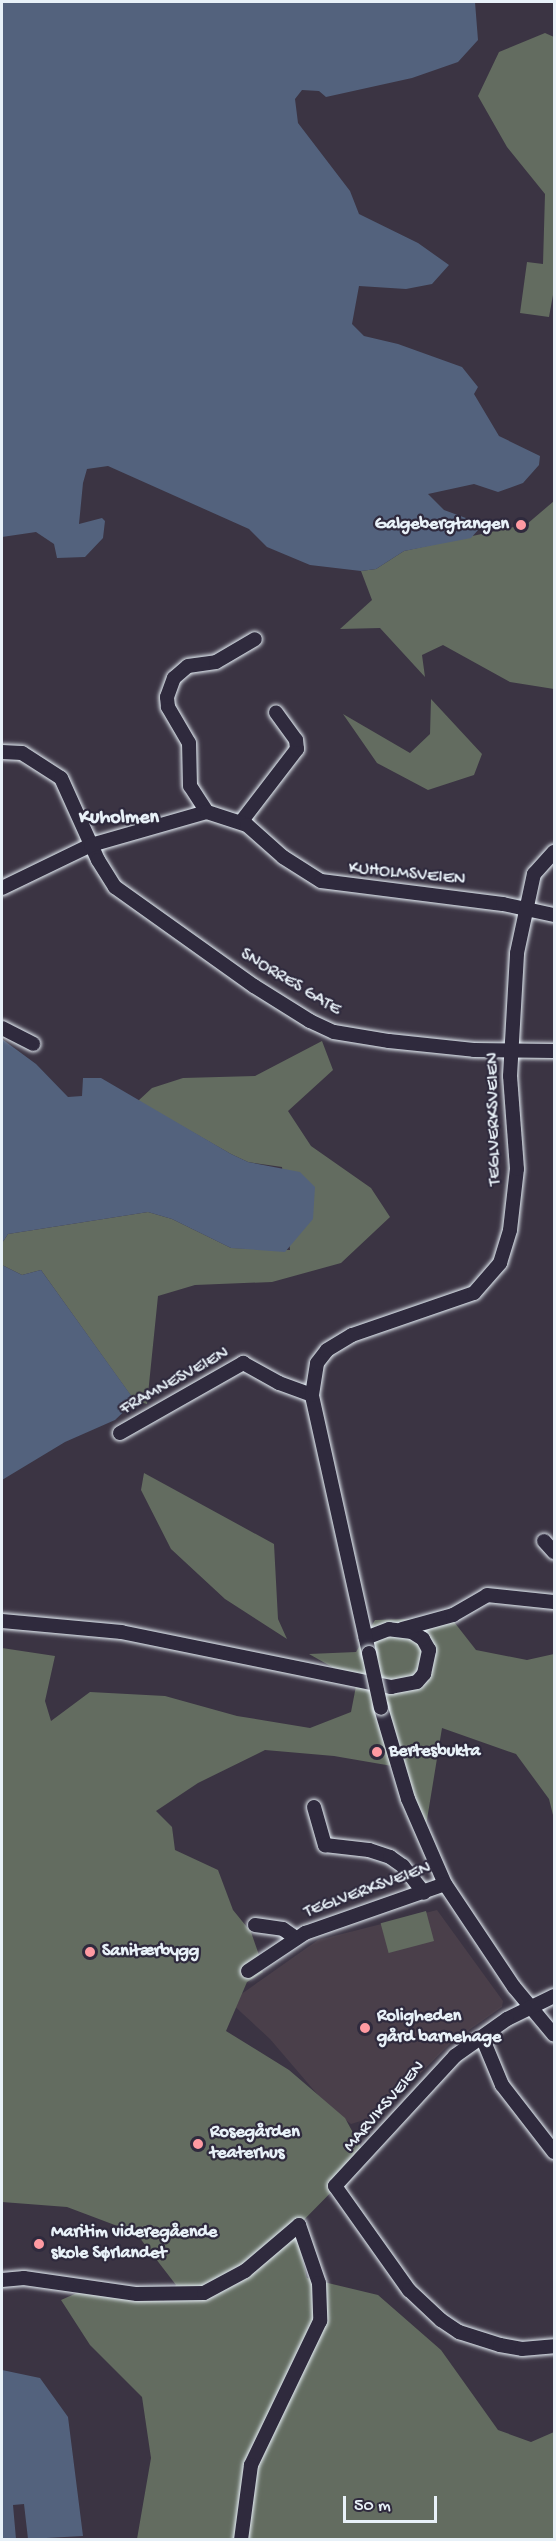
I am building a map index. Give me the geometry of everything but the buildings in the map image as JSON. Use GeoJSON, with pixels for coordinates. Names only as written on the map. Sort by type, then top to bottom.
{"type":"FeatureCollection","features":[{"type":"Feature","properties":{"kind":"street"},"geometry":{"type":"LineString","coordinates":[[2,888],[91,845],[207,812],[190,786],[189,743],[168,707],[167,697],[174,678],[188,666],[216,662],[255,639]]}},
{"type":"Feature","properties":{"kind":"street"},"geometry":{"type":"LineString","coordinates":[[241,822],[297,749],[296,740],[276,711]]}},
{"type":"Feature","properties":{"kind":"street"},"geometry":{"type":"LineString","coordinates":[[2,752],[22,753],[52,770],[68,790],[91,845]]}},
{"type":"Feature","properties":{"kind":"street","name":"KUHOLMSVEIEN"},"geometry":{"type":"LineString","coordinates":[[207,812],[241,822],[321,881],[525,908],[555,915]]}},
{"type":"Feature","properties":{"kind":"street","name":"SNORRES GATE"},"geometry":{"type":"LineString","coordinates":[[91,845],[104,873],[123,893],[254,986],[334,1032],[389,1041],[555,1051]]}},
{"type":"Feature","properties":{"kind":"street"},"geometry":{"type":"LineString","coordinates":[[525,908],[534,874],[555,852]]}},
{"type":"Feature","properties":{"kind":"street","name":"TEGLVERKSVEIEN"},"geometry":{"type":"LineString","coordinates":[[248,1971],[296,1938],[340,1920],[445,1884],[408,1799],[381,1708],[328,1451],[312,1395],[320,1356],[339,1341],[462,1299],[483,1286],[500,1263],[510,1230],[517,1169],[511,1050],[513,996],[525,908]]}},
{"type":"Feature","properties":{"kind":"street"},"geometry":{"type":"LineString","coordinates":[[2,1028],[33,1044]]}},
{"type":"Feature","properties":{"kind":"street","name":"FRAMNESVEIEN"},"geometry":{"type":"LineString","coordinates":[[120,1433],[243,1363],[279,1383],[312,1395]]}},
{"type":"Feature","properties":{"kind":"street"},"geometry":{"type":"LineString","coordinates":[[544,1542],[555,1552]]}},
{"type":"Feature","properties":{"kind":"street"},"geometry":{"type":"LineString","coordinates":[[366,1638],[402,1629],[412,1623],[436,1622],[463,1610],[487,1595],[555,1602]]}},
{"type":"Feature","properties":{"kind":"street"},"geometry":{"type":"LineString","coordinates":[[2,1621],[113,1631],[391,1687],[417,1682],[430,1662],[423,1639],[402,1629]]}},
{"type":"Feature","properties":{"kind":"street"},"geometry":{"type":"LineString","coordinates":[[314,1807],[325,1845],[369,1850],[390,1857],[404,1866],[424,1893]]}},
{"type":"Feature","properties":{"kind":"street"},"geometry":{"type":"LineString","coordinates":[[445,1884],[532,2008],[555,2035]]}},
{"type":"Feature","properties":{"kind":"street"},"geometry":{"type":"LineString","coordinates":[[255,1925],[283,1929],[296,1938]]}},
{"type":"Feature","properties":{"kind":"street","name":"MARVIKSVEIEN"},"geometry":{"type":"LineString","coordinates":[[555,1996],[482,2037],[442,2069],[335,2187],[409,2290],[441,2320],[459,2332],[500,2345],[522,2349],[555,2346]]}},
{"type":"Feature","properties":{"kind":"street"},"geometry":{"type":"LineString","coordinates":[[482,2037],[502,2085],[555,2152]]}},
{"type":"Feature","properties":{"kind":"street"},"geometry":{"type":"LineString","coordinates":[[2,2280],[24,2278],[137,2294],[204,2293],[245,2271],[300,2225],[319,2283],[320,2321],[251,2465],[241,2540]]}},
{"type":"Feature","properties":{"kind":"shaded area","name":"Roligheden gård barnehage"},"geometry":{"type":"Polygon","coordinates":[[[437,1910],[503,2001],[502,2007],[452,2042],[377,2116],[351,2124],[329,2108],[270,2039],[230,2002],[318,1940],[437,1910]]]}},
{"type":"Feature","properties":{"kind":"green space"},"geometry":{"type":"Polygon","coordinates":[[[545,33],[554,37],[554,299],[553,295],[549,317],[520,313],[527,262],[543,264],[545,194],[507,147],[478,96],[499,52],[545,33]]]}},
{"type":"Feature","properties":{"kind":"green space"},"geometry":{"type":"Polygon","coordinates":[[[554,501],[554,689],[510,682],[443,645],[422,655],[425,677],[380,628],[340,629],[372,600],[361,571],[376,569],[404,551],[527,524],[554,501]]]}},
{"type":"Feature","properties":{"kind":"green space"},"geometry":{"type":"Polygon","coordinates":[[[431,699],[482,754],[474,775],[428,790],[377,763],[343,714],[410,753],[430,734],[431,699]]]}},
{"type":"Feature","properties":{"kind":"green space"},"geometry":{"type":"Polygon","coordinates":[[[322,1041],[333,1070],[288,1111],[311,1146],[371,1188],[390,1217],[341,1263],[272,1282],[195,1285],[158,1296],[147,1404],[134,1400],[41,1270],[22,1275],[2,1265],[2,1243],[8,1234],[148,1212],[172,1219],[231,1248],[290,1250],[282,1167],[248,1162],[138,1101],[152,1088],[183,1078],[255,1076],[322,1041]]]}},
{"type":"Feature","properties":{"kind":"green space"},"geometry":{"type":"Polygon","coordinates":[[[144,1473],[274,1544],[278,1619],[287,1639],[225,1599],[171,1549],[141,1490],[144,1473]]]}},
{"type":"Feature","properties":{"kind":"green space"},"geometry":{"type":"Polygon","coordinates":[[[451,1618],[476,1650],[527,1660],[554,1654],[554,1819],[549,1799],[516,1754],[442,1728],[424,1838],[398,1767],[334,1756],[265,1750],[198,1783],[156,1811],[172,1827],[175,1850],[218,1870],[233,1910],[251,1932],[259,1955],[257,1964],[263,1972],[247,1982],[226,2031],[289,2070],[345,2118],[363,2151],[346,2177],[295,2229],[307,2278],[378,2295],[441,2350],[498,2430],[531,2442],[554,2432],[554,2539],[137,2539],[151,2458],[142,2397],[90,2345],[61,2300],[88,2288],[164,2301],[176,2285],[136,2233],[67,2207],[2,2202],[2,1648],[55,1656],[45,1701],[51,1721],[90,1692],[165,1696],[237,1716],[310,1728],[351,1712],[357,1681],[309,1654],[356,1652],[375,1620],[451,1618]]]}},
{"type":"Feature","properties":{"kind":"green space"},"geometry":{"type":"Polygon","coordinates":[[[426,1911],[434,1941],[389,1953],[381,1923],[426,1911]]]}},
{"type":"Feature","properties":{"kind":"water"},"geometry":{"type":"Polygon","coordinates":[[[2,2],[475,2],[478,40],[458,62],[412,78],[326,97],[319,91],[302,90],[295,99],[298,123],[350,191],[359,214],[418,243],[449,265],[432,284],[406,289],[359,286],[352,324],[364,336],[398,344],[462,367],[478,387],[474,394],[499,436],[540,456],[539,465],[523,483],[498,492],[474,484],[428,494],[444,510],[474,521],[486,521],[471,538],[404,551],[376,569],[361,571],[310,565],[267,547],[249,529],[108,466],[87,469],[83,483],[79,524],[102,518],[105,521],[103,538],[85,557],[57,558],[54,544],[36,532],[2,537],[2,2]]]}},
{"type":"Feature","properties":{"kind":"water"},"geometry":{"type":"Polygon","coordinates":[[[2,1039],[36,1064],[68,1097],[82,1096],[83,1078],[101,1078],[231,1154],[248,1162],[300,1172],[315,1187],[313,1219],[285,1252],[231,1248],[172,1219],[148,1212],[8,1234],[2,1243],[2,1039]]]}},
{"type":"Feature","properties":{"kind":"water"},"geometry":{"type":"Polygon","coordinates":[[[2,1265],[22,1275],[41,1270],[135,1401],[115,1420],[65,1442],[2,1480],[2,1265]]]}},
{"type":"Feature","properties":{"kind":"water"},"geometry":{"type":"Polygon","coordinates":[[[2,2370],[40,2378],[68,2417],[83,2536],[28,2539],[24,2504],[13,2505],[16,2539],[2,2539],[2,2370]]]}},
{"type":"Feature","properties":{"kind":"place","name":"Galgebergtangen"},"geometry":{"type":"Point","coordinates":[521,525]}},
{"type":"Feature","properties":{"kind":"place","name":"Bertesbukta"},"geometry":{"type":"Point","coordinates":[377,1752]}},
{"type":"Feature","properties":{"kind":"place","name":"Sanitærbygg"},"geometry":{"type":"Point","coordinates":[90,1952]}},
{"type":"Feature","properties":{"kind":"place","name":"Roligheden gård barnehage"},"geometry":{"type":"Point","coordinates":[365,2028]}},
{"type":"Feature","properties":{"kind":"place","name":"Rosegården teaterhus"},"geometry":{"type":"Point","coordinates":[198,2144]}},
{"type":"Feature","properties":{"kind":"place","name":"Maritim videregående skole Sørlandet"},"geometry":{"type":"Point","coordinates":[39,2244]}},
{"type":"Feature","properties":{"kind":"district","name":"Kuholmen"},"geometry":{"type":"Point","coordinates":[119,818]}}]}
